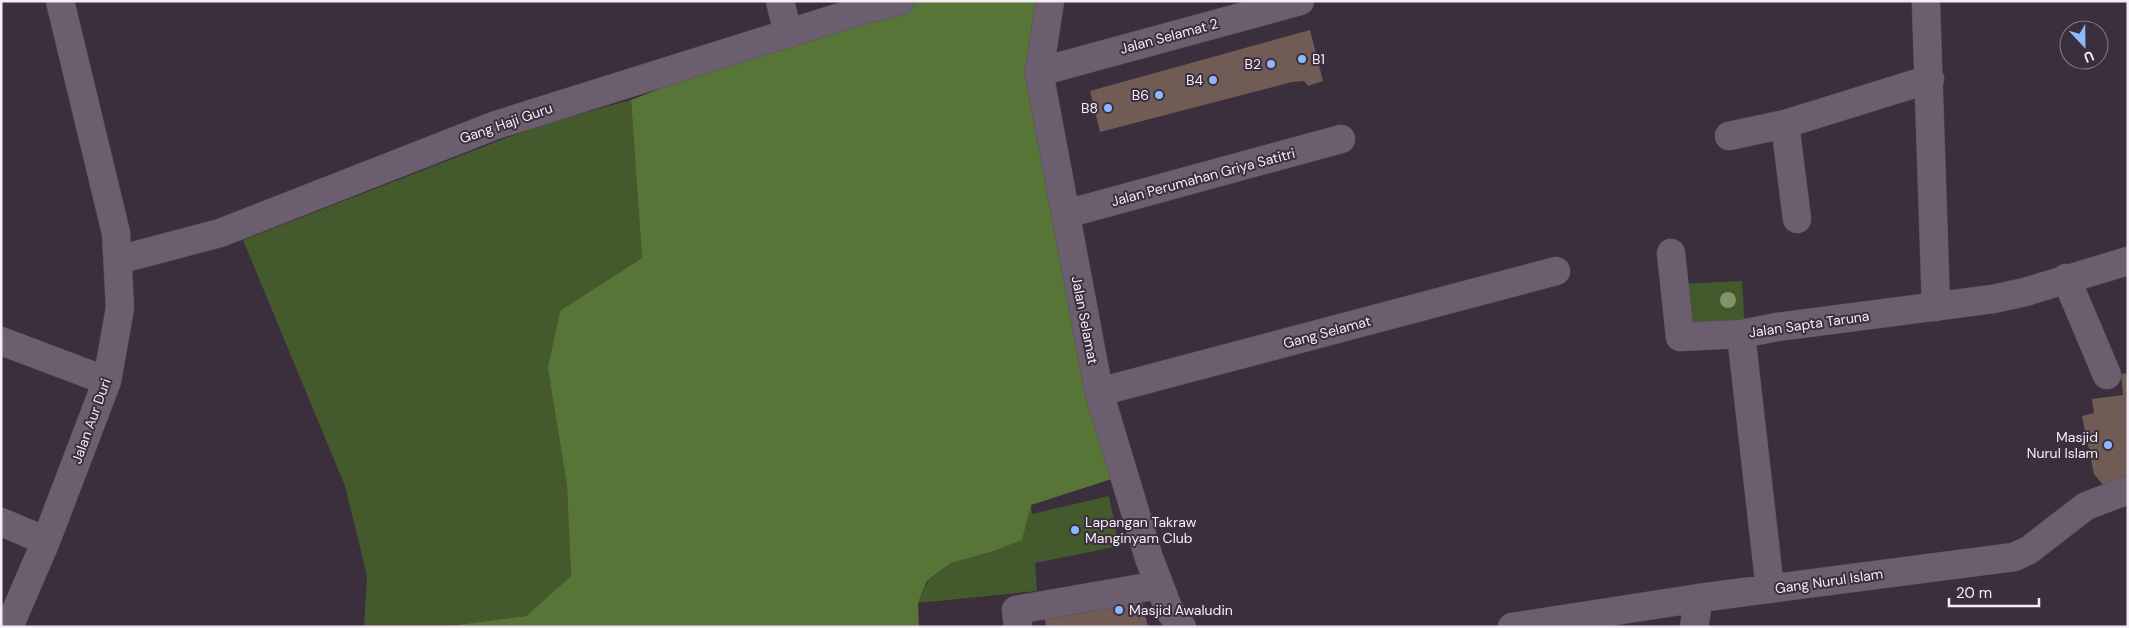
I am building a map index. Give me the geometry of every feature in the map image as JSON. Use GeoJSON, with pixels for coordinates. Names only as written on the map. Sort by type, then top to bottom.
{"type":"FeatureCollection","features":[{"type":"Feature","properties":{"kind":"street","name":"Jalan Aur Duri"},"geometry":{"type":"LineString","coordinates":[[9,627],[46,541],[107,381],[120,308],[116,233],[60,1]]}},
{"type":"Feature","properties":{"kind":"street"},"geometry":{"type":"LineString","coordinates":[[780,1],[788,34]]}},
{"type":"Feature","properties":{"kind":"street","name":"Gang Haji Guru"},"geometry":{"type":"LineString","coordinates":[[118,260],[220,233],[496,125],[900,1]]}},
{"type":"Feature","properties":{"kind":"street","name":"Jalan Selamat"},"geometry":{"type":"LineString","coordinates":[[1050,1],[1039,72],[1099,392],[1149,558],[1169,610],[1182,627]]}},
{"type":"Feature","properties":{"kind":"street","name":"Jalan Selamat 2"},"geometry":{"type":"LineString","coordinates":[[1039,72],[1300,1]]}},
{"type":"Feature","properties":{"kind":"street"},"geometry":{"type":"LineString","coordinates":[[1926,4],[1930,79],[1936,307]]}},
{"type":"Feature","properties":{"kind":"street"},"geometry":{"type":"LineString","coordinates":[[1729,136],[1785,124],[1930,79]]}},
{"type":"Feature","properties":{"kind":"street"},"geometry":{"type":"LineString","coordinates":[[1785,124],[1797,219]]}},
{"type":"Feature","properties":{"kind":"street","name":"Jalan Perumahan Griya Satitri"},"geometry":{"type":"LineString","coordinates":[[1066,214],[1341,139]]}},
{"type":"Feature","properties":{"kind":"street"},"geometry":{"type":"LineString","coordinates":[[1671,253],[1680,337],[1741,334]]}},
{"type":"Feature","properties":{"kind":"street","name":"Jalan Sapta Taruna"},"geometry":{"type":"LineString","coordinates":[[1770,589],[1741,334],[1777,327],[1936,307],[2025,292],[2128,260]]}},
{"type":"Feature","properties":{"kind":"street","name":"Gang Selamat"},"geometry":{"type":"LineString","coordinates":[[1099,392],[1556,271]]}},
{"type":"Feature","properties":{"kind":"street"},"geometry":{"type":"LineString","coordinates":[[2066,278],[2107,375]]}},
{"type":"Feature","properties":{"kind":"street"},"geometry":{"type":"LineString","coordinates":[[1,340],[107,381]]}},
{"type":"Feature","properties":{"kind":"street","name":"Gang Nurul Islam"},"geometry":{"type":"LineString","coordinates":[[1512,627],[1699,598],[2014,557],[2030,550],[2086,506],[2128,490]]}},
{"type":"Feature","properties":{"kind":"street"},"geometry":{"type":"LineString","coordinates":[[1,522],[46,541]]}},
{"type":"Feature","properties":{"kind":"street"},"geometry":{"type":"LineString","coordinates":[[1018,627],[1016,610],[1159,585]]}},
{"type":"Feature","properties":{"kind":"street"},"geometry":{"type":"LineString","coordinates":[[1694,627],[1699,598]]}},
{"type":"Feature","properties":{"kind":"green space"},"geometry":{"type":"Polygon","coordinates":[[[900,1],[1050,1],[1039,72],[1124,475],[1031,505],[1022,540],[991,552],[951,563],[927,581],[918,603],[919,627],[441,627],[526,616],[571,576],[567,485],[548,368],[560,311],[642,258],[631,100],[853,13],[900,1]]]}},
{"type":"Feature","properties":{"kind":"green space"},"geometry":{"type":"Polygon","coordinates":[[[631,100],[642,258],[560,312],[571,576],[526,616],[441,627],[364,627],[367,576],[345,486],[243,240],[540,125],[631,100]]]}},
{"type":"Feature","properties":{"kind":"green space"},"geometry":{"type":"Polygon","coordinates":[[[1742,281],[1745,328],[1692,332],[1682,284],[1742,281]]]}},
{"type":"Feature","properties":{"kind":"green space"},"geometry":{"type":"Polygon","coordinates":[[[1109,496],[1119,546],[1035,563],[1037,591],[918,603],[928,581],[951,563],[991,552],[1031,505],[1032,514],[1109,496]]]}},
{"type":"Feature","properties":{"kind":"building"},"geometry":{"type":"Polygon","coordinates":[[[1310,30],[1323,81],[1308,86],[1304,81],[1292,82],[1100,132],[1090,91],[1310,30]]]}},
{"type":"Feature","properties":{"kind":"building","name":"Masjid Nurul Islam"},"geometry":{"type":"Polygon","coordinates":[[[2128,373],[2128,484],[2108,491],[2094,474],[2082,416],[2094,413],[2092,399],[2123,395],[2121,374],[2128,373]]]}},
{"type":"Feature","properties":{"kind":"building","name":"Masjid Awaludin"},"geometry":{"type":"Polygon","coordinates":[[[1142,602],[1148,627],[1046,627],[1045,619],[1142,602]]]}},
{"type":"Feature","properties":{"kind":"place","name":"B1"},"geometry":{"type":"Point","coordinates":[1302,59]}},
{"type":"Feature","properties":{"kind":"place","name":"B2"},"geometry":{"type":"Point","coordinates":[1271,64]}},
{"type":"Feature","properties":{"kind":"place","name":"B4"},"geometry":{"type":"Point","coordinates":[1213,80]}},
{"type":"Feature","properties":{"kind":"place","name":"B6"},"geometry":{"type":"Point","coordinates":[1159,95]}},
{"type":"Feature","properties":{"kind":"place","name":"B8"},"geometry":{"type":"Point","coordinates":[1108,108]}},
{"type":"Feature","properties":{"kind":"place","name":"Masjid Nurul Islam"},"geometry":{"type":"Point","coordinates":[2108,445]}},
{"type":"Feature","properties":{"kind":"place","name":"Lapangan Takraw Manginyam Club"},"geometry":{"type":"Point","coordinates":[1075,530]}},
{"type":"Feature","properties":{"kind":"place","name":"Masjid Awaludin"},"geometry":{"type":"Point","coordinates":[1119,610]}}]}
